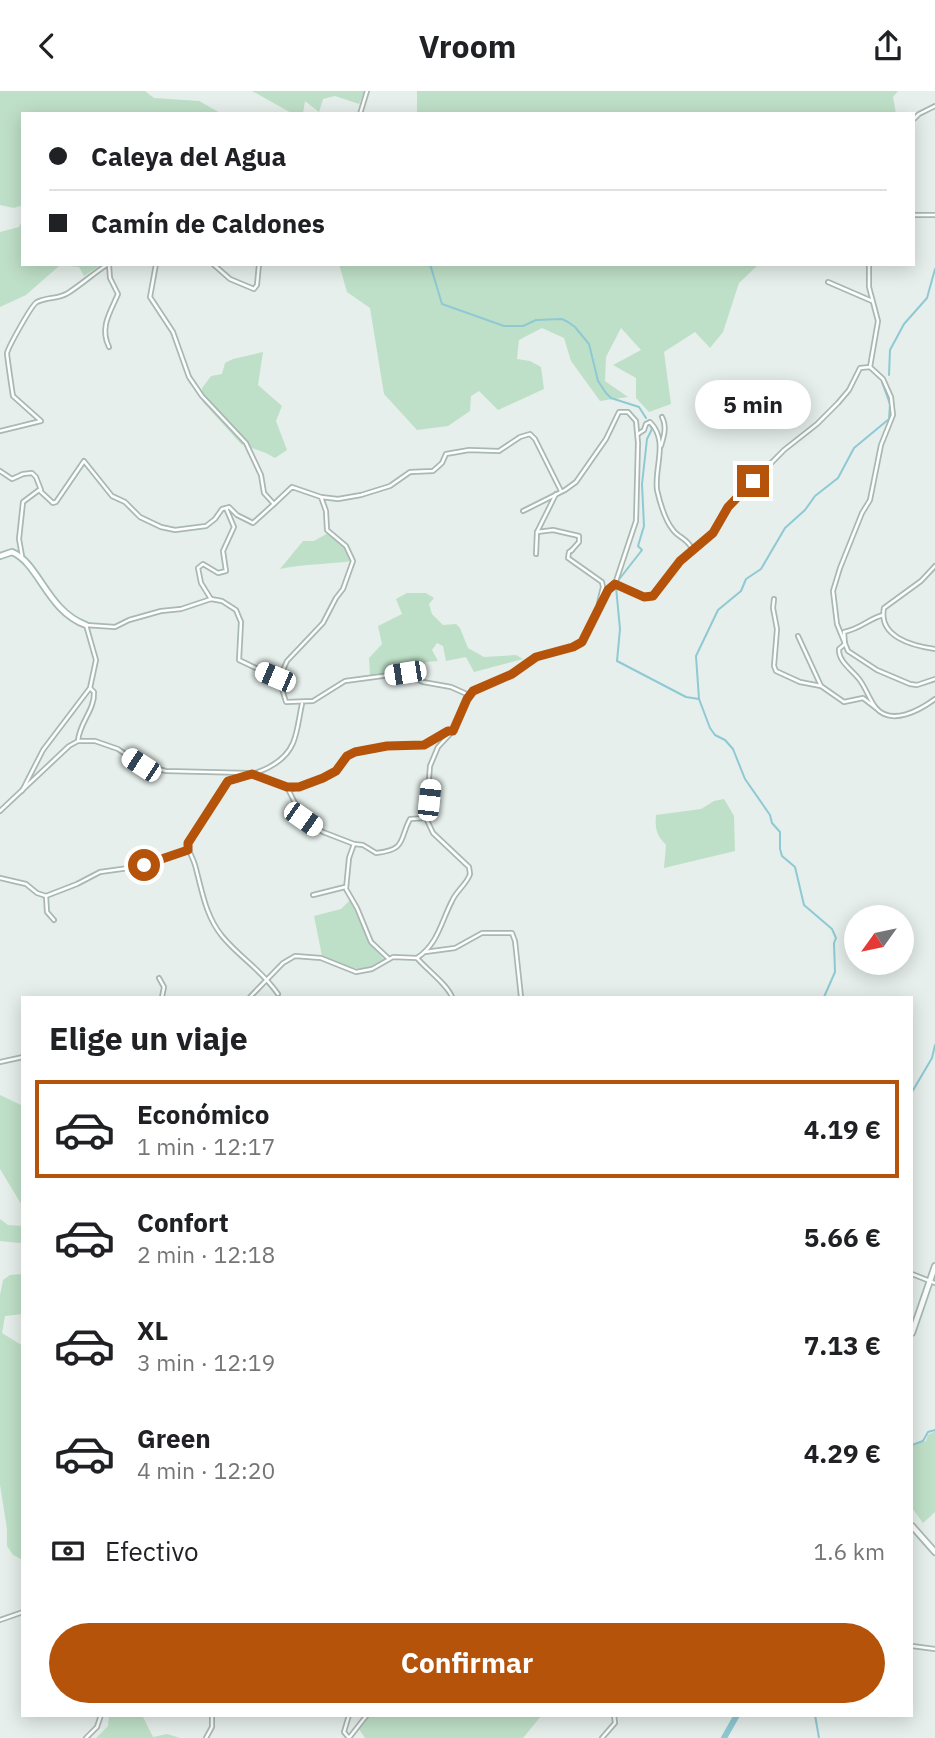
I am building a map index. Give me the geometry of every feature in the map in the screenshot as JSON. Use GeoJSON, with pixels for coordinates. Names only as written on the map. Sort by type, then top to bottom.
{"type":"FeatureCollection","features":[{"type":"Feature","properties":{"kind":"street"},"geometry":{"type":"LineString","coordinates":[[361,112],[367,91]]}},
{"type":"Feature","properties":{"kind":"street"},"geometry":{"type":"LineString","coordinates":[[915,119],[935,106]]}},
{"type":"Feature","properties":{"kind":"street"},"geometry":{"type":"LineString","coordinates":[[915,215],[935,215]]}},
{"type":"Feature","properties":{"kind":"street"},"geometry":{"type":"LineString","coordinates":[[0,431],[41,421],[13,396],[12,375],[7,359],[9,347],[31,306],[40,300],[69,292],[105,266]]}},
{"type":"Feature","properties":{"kind":"street"},"geometry":{"type":"LineString","coordinates":[[108,266],[110,278],[118,294],[106,319],[106,342],[109,347]]}},
{"type":"Feature","properties":{"kind":"street"},"geometry":{"type":"LineString","coordinates":[[156,266],[150,297],[173,332],[189,377],[229,427],[246,443],[261,475],[264,493],[274,504]]}},
{"type":"Feature","properties":{"kind":"street"},"geometry":{"type":"LineString","coordinates":[[215,266],[230,279],[254,289],[257,285],[259,266]]}},
{"type":"Feature","properties":{"kind":"street"},"geometry":{"type":"LineString","coordinates":[[869,266],[867,273],[877,321],[870,367]]}},
{"type":"Feature","properties":{"kind":"street"},"geometry":{"type":"LineString","coordinates":[[828,282],[872,301]]}},
{"type":"Feature","properties":{"kind":"street"},"geometry":{"type":"LineString","coordinates":[[615,584],[644,597],[653,596],[668,574],[692,549],[709,537],[728,507],[784,450],[838,403],[849,390],[860,368],[870,367],[883,379],[891,397],[893,415],[881,445],[870,500],[862,513],[833,591],[837,624],[851,654],[877,670],[910,684],[917,685],[935,679]]}},
{"type":"Feature","properties":{"kind":"street"},"geometry":{"type":"LineString","coordinates":[[251,996],[285,961],[295,956],[321,958],[356,972],[372,969],[397,956],[417,958],[441,931],[452,901],[470,874],[469,867],[433,833],[426,818],[430,766],[438,747],[453,731],[469,695],[482,686],[512,674],[536,657],[582,642],[597,609],[608,590],[615,584],[636,521],[636,421],[628,412],[619,412],[606,439],[576,482],[523,511]]}},
{"type":"Feature","properties":{"kind":"street"},"geometry":{"type":"LineString","coordinates":[[660,449],[665,435],[665,422],[662,417]]}},
{"type":"Feature","properties":{"kind":"street"},"geometry":{"type":"LineString","coordinates":[[637,434],[650,422],[656,428],[660,449],[657,488],[662,508],[673,531],[688,541],[692,549]]}},
{"type":"Feature","properties":{"kind":"street"},"geometry":{"type":"LineString","coordinates":[[226,507],[253,523],[292,487],[321,497],[342,499],[361,495],[390,486],[411,472],[433,471],[440,466],[446,454],[469,450],[499,450],[530,434],[561,491]]}},
{"type":"Feature","properties":{"kind":"street"},"geometry":{"type":"LineString","coordinates":[[0,471],[12,479],[32,473],[41,491],[53,503],[84,461],[112,496],[125,502],[140,517],[175,530],[206,526],[226,507]]}},
{"type":"Feature","properties":{"kind":"street"},"geometry":{"type":"LineString","coordinates":[[21,557],[19,539],[22,505],[26,499],[41,491]]}},
{"type":"Feature","properties":{"kind":"street"},"geometry":{"type":"LineString","coordinates":[[536,554],[537,532],[556,495]]}},
{"type":"Feature","properties":{"kind":"street"},"geometry":{"type":"LineString","coordinates":[[321,497],[326,511],[327,530],[349,550],[353,564],[343,589],[323,623],[287,661],[279,679],[285,701],[302,703],[316,699],[341,682],[405,673],[423,682],[451,687],[469,695]]}},
{"type":"Feature","properties":{"kind":"street"},"geometry":{"type":"LineString","coordinates":[[211,599],[201,583],[198,568],[203,564],[218,573],[226,571],[223,551],[234,527],[226,507]]}},
{"type":"Feature","properties":{"kind":"street"},"geometry":{"type":"LineString","coordinates":[[537,532],[553,530],[577,535],[579,542],[569,552],[568,558],[603,584],[597,609]]}},
{"type":"Feature","properties":{"kind":"street"},"geometry":{"type":"LineString","coordinates":[[0,556],[12,552],[21,557],[53,601],[71,619],[86,625],[115,627],[129,619],[211,599],[230,604],[241,622],[239,660],[279,679]]}},
{"type":"Feature","properties":{"kind":"street"},"geometry":{"type":"LineString","coordinates":[[935,566],[921,581],[884,608],[883,615],[887,628],[897,638],[919,647],[935,649]]}},
{"type":"Feature","properties":{"kind":"street"},"geometry":{"type":"LineString","coordinates":[[774,599],[777,629],[774,669],[783,676],[821,686],[844,702],[863,698],[890,716],[909,714],[933,701]]}},
{"type":"Feature","properties":{"kind":"street"},"geometry":{"type":"LineString","coordinates":[[845,644],[844,632],[860,628],[872,618],[883,615]]}},
{"type":"Feature","properties":{"kind":"street"},"geometry":{"type":"LineString","coordinates":[[22,791],[43,750],[90,688],[96,660],[86,625]]}},
{"type":"Feature","properties":{"kind":"street"},"geometry":{"type":"LineString","coordinates":[[798,636],[821,686]]}},
{"type":"Feature","properties":{"kind":"street"},"geometry":{"type":"LineString","coordinates":[[845,644],[839,649],[840,658],[863,684],[881,712]]}},
{"type":"Feature","properties":{"kind":"street"},"geometry":{"type":"LineString","coordinates":[[78,741],[81,726],[94,699],[94,692],[90,688]]}},
{"type":"Feature","properties":{"kind":"street"},"geometry":{"type":"LineString","coordinates":[[278,994],[268,979],[231,946],[216,928],[204,905],[188,843],[224,784],[274,765],[291,746],[302,703]]}},
{"type":"Feature","properties":{"kind":"street"},"geometry":{"type":"LineString","coordinates":[[0,811],[69,746],[78,741],[104,743],[141,765],[166,771],[252,774],[287,787],[299,787],[338,769],[347,756],[355,752],[387,746],[424,745],[448,731],[453,731]]}},
{"type":"Feature","properties":{"kind":"street"},"geometry":{"type":"LineString","coordinates":[[287,787],[303,819],[324,832],[363,845],[376,853],[387,851],[404,840],[411,819],[426,818]]}},
{"type":"Feature","properties":{"kind":"street"},"geometry":{"type":"LineString","coordinates":[[354,843],[345,887],[371,942],[389,959]]}},
{"type":"Feature","properties":{"kind":"street"},"geometry":{"type":"LineString","coordinates":[[0,878],[26,884],[46,896],[100,872],[136,867],[188,850]]}},
{"type":"Feature","properties":{"kind":"street"},"geometry":{"type":"LineString","coordinates":[[313,895],[345,887]]}},
{"type":"Feature","properties":{"kind":"street"},"geometry":{"type":"LineString","coordinates":[[46,896],[47,912],[54,920]]}},
{"type":"Feature","properties":{"kind":"street"},"geometry":{"type":"LineString","coordinates":[[425,952],[455,948],[482,933],[512,933],[516,941],[521,996]]}},
{"type":"Feature","properties":{"kind":"street"},"geometry":{"type":"LineString","coordinates":[[417,958],[433,977],[449,990],[452,996]]}},
{"type":"Feature","properties":{"kind":"street"},"geometry":{"type":"LineString","coordinates":[[159,978],[164,987],[162,996]]}},
{"type":"Feature","properties":{"kind":"street"},"geometry":{"type":"LineString","coordinates":[[0,1062],[21,1057]]}},
{"type":"Feature","properties":{"kind":"street"},"geometry":{"type":"LineString","coordinates":[[913,1330],[935,1266]]}},
{"type":"Feature","properties":{"kind":"street"},"geometry":{"type":"LineString","coordinates":[[913,1274],[935,1283]]}},
{"type":"Feature","properties":{"kind":"street"},"geometry":{"type":"LineString","coordinates":[[913,1527],[935,1552]]}},
{"type":"Feature","properties":{"kind":"street"},"geometry":{"type":"LineString","coordinates":[[0,1619],[21,1613]]}},
{"type":"Feature","properties":{"kind":"street"},"geometry":{"type":"LineString","coordinates":[[913,1646],[935,1649]]}},
{"type":"Feature","properties":{"kind":"street"},"geometry":{"type":"LineString","coordinates":[[86,1738],[97,1727],[101,1717]]}},
{"type":"Feature","properties":{"kind":"street"},"geometry":{"type":"LineString","coordinates":[[206,1738],[212,1727],[212,1717]]}},
{"type":"Feature","properties":{"kind":"street"},"geometry":{"type":"LineString","coordinates":[[348,1717],[344,1729],[349,1738],[366,1717]]}},
{"type":"Feature","properties":{"kind":"street"},"geometry":{"type":"LineString","coordinates":[[602,1738],[615,1723],[614,1717]]}},
{"type":"Feature","properties":{"kind":"green space"},"geometry":{"type":"Polygon","coordinates":[[[0,91],[145,91],[154,98],[199,101],[218,112],[21,112],[21,206],[14,208],[0,205],[0,91]]]}},
{"type":"Feature","properties":{"kind":"green space"},"geometry":{"type":"Polygon","coordinates":[[[252,91],[365,91],[359,104],[335,96],[323,99],[319,112],[305,101],[303,112],[289,112],[252,91]]]}},
{"type":"Feature","properties":{"kind":"green space"},"geometry":{"type":"Polygon","coordinates":[[[417,91],[898,91],[893,97],[896,112],[417,112],[417,91]]]}},
{"type":"Feature","properties":{"kind":"green space"},"geometry":{"type":"Polygon","coordinates":[[[21,223],[21,266],[59,266],[26,295],[0,307],[0,232],[19,227],[21,223]]]}},
{"type":"Feature","properties":{"kind":"green space"},"geometry":{"type":"Polygon","coordinates":[[[70,266],[99,266],[84,276],[79,267],[70,266]]]}},
{"type":"Feature","properties":{"kind":"green space"},"geometry":{"type":"Polygon","coordinates":[[[340,266],[757,266],[739,283],[723,332],[710,348],[695,332],[664,352],[671,404],[649,412],[636,398],[636,378],[613,365],[641,350],[621,328],[606,357],[605,381],[628,397],[600,401],[571,361],[564,338],[542,328],[519,340],[517,359],[530,361],[541,367],[544,389],[498,410],[479,391],[471,396],[470,411],[448,426],[417,430],[384,394],[370,308],[347,292],[340,266]]]}},
{"type":"Feature","properties":{"kind":"green space"},"geometry":{"type":"Polygon","coordinates":[[[263,352],[258,385],[282,406],[276,421],[287,450],[275,458],[241,444],[202,401],[202,388],[211,376],[222,374],[225,363],[263,352]]]}},
{"type":"Feature","properties":{"kind":"green space"},"geometry":{"type":"Polygon","coordinates":[[[328,533],[346,546],[353,561],[280,569],[303,541],[314,541],[328,533]]]}},
{"type":"Feature","properties":{"kind":"green space"},"geometry":{"type":"Polygon","coordinates":[[[407,593],[426,593],[434,598],[429,604],[432,614],[443,625],[456,624],[468,648],[484,657],[516,655],[523,659],[474,672],[466,657],[446,661],[443,646],[437,643],[432,650],[438,661],[426,662],[415,673],[370,676],[369,658],[382,644],[378,626],[402,614],[396,599],[407,593]]]}},
{"type":"Feature","properties":{"kind":"green space"},"geometry":{"type":"Polygon","coordinates":[[[724,799],[734,816],[735,851],[664,868],[666,845],[657,831],[656,815],[701,809],[714,801],[724,799]]]}},
{"type":"Feature","properties":{"kind":"green space"},"geometry":{"type":"Polygon","coordinates":[[[350,900],[370,944],[384,959],[369,968],[346,966],[322,956],[314,916],[341,909],[350,900]]]}},
{"type":"Feature","properties":{"kind":"green space"},"geometry":{"type":"Polygon","coordinates":[[[0,1095],[21,1105],[21,1204],[0,1169],[0,1095]]]}},
{"type":"Feature","properties":{"kind":"green space"},"geometry":{"type":"Polygon","coordinates":[[[0,1219],[8,1225],[21,1226],[20,1243],[0,1241],[0,1219]]]}},
{"type":"Feature","properties":{"kind":"green space"},"geometry":{"type":"Polygon","coordinates":[[[21,1274],[21,1314],[5,1316],[2,1333],[21,1345],[21,1559],[13,1555],[7,1546],[0,1485],[0,1295],[3,1280],[10,1275],[21,1274]]]}},
{"type":"Feature","properties":{"kind":"green space"},"geometry":{"type":"Polygon","coordinates":[[[935,1431],[935,1512],[923,1523],[913,1509],[913,1446],[926,1441],[928,1435],[935,1431]]]}},
{"type":"Feature","properties":{"kind":"green space"},"geometry":{"type":"Polygon","coordinates":[[[109,1717],[143,1717],[153,1737],[167,1734],[180,1738],[96,1738],[108,1726],[109,1717]]]}},
{"type":"Feature","properties":{"kind":"green space"},"geometry":{"type":"Polygon","coordinates":[[[368,1717],[540,1717],[523,1738],[365,1738],[359,1729],[368,1717]]]}},
{"type":"Feature","properties":{"kind":"waterway"},"geometry":{"type":"LineString","coordinates":[[431,266],[442,304],[504,326],[523,326],[536,320],[562,319],[568,322],[589,344],[598,381],[606,393],[611,398],[639,407],[646,418]]}},
{"type":"Feature","properties":{"kind":"waterway"},"geometry":{"type":"LineString","coordinates":[[889,375],[890,350],[904,324],[927,298],[935,269]]}},
{"type":"Feature","properties":{"kind":"waterway"},"geometry":{"type":"LineString","coordinates":[[699,699],[696,656],[718,610],[741,591],[746,579],[761,569],[785,528],[805,510],[815,496],[838,478],[854,448],[889,419],[890,404],[882,382]]}},
{"type":"Feature","properties":{"kind":"waterway"},"geometry":{"type":"LineString","coordinates":[[617,582],[642,550],[638,546],[644,526],[642,484],[647,439],[652,429],[650,425]]}},
{"type":"Feature","properties":{"kind":"waterway"},"geometry":{"type":"LineString","coordinates":[[616,587],[620,629],[617,661],[686,697],[699,699],[710,728],[733,749],[745,779],[780,832],[782,856],[795,867],[804,905],[832,929],[836,938],[835,972],[824,996]]}},
{"type":"Feature","properties":{"kind":"waterway"},"geometry":{"type":"LineString","coordinates":[[913,1090],[932,1058],[935,1045]]}},
{"type":"Feature","properties":{"kind":"waterway"},"geometry":{"type":"LineString","coordinates":[[913,1445],[923,1441],[928,1432],[935,1430]]}},
{"type":"Feature","properties":{"kind":"waterway"},"geometry":{"type":"LineString","coordinates":[[724,1738],[736,1717]]}},
{"type":"Feature","properties":{"kind":"waterway"},"geometry":{"type":"LineString","coordinates":[[815,1717],[819,1738]]}},
{"type":"Feature","properties":{"kind":"route"},"geometry":{"type":"LineString","coordinates":[[144,865],[188,850],[188,843],[228,781],[252,774],[293,789],[336,771],[347,756],[355,752],[387,746],[424,745],[448,731],[453,731],[473,691],[512,674],[536,657],[582,642],[597,609],[608,590],[615,584],[644,597],[653,596],[680,561],[713,533],[724,511],[753,481]]}}]}
